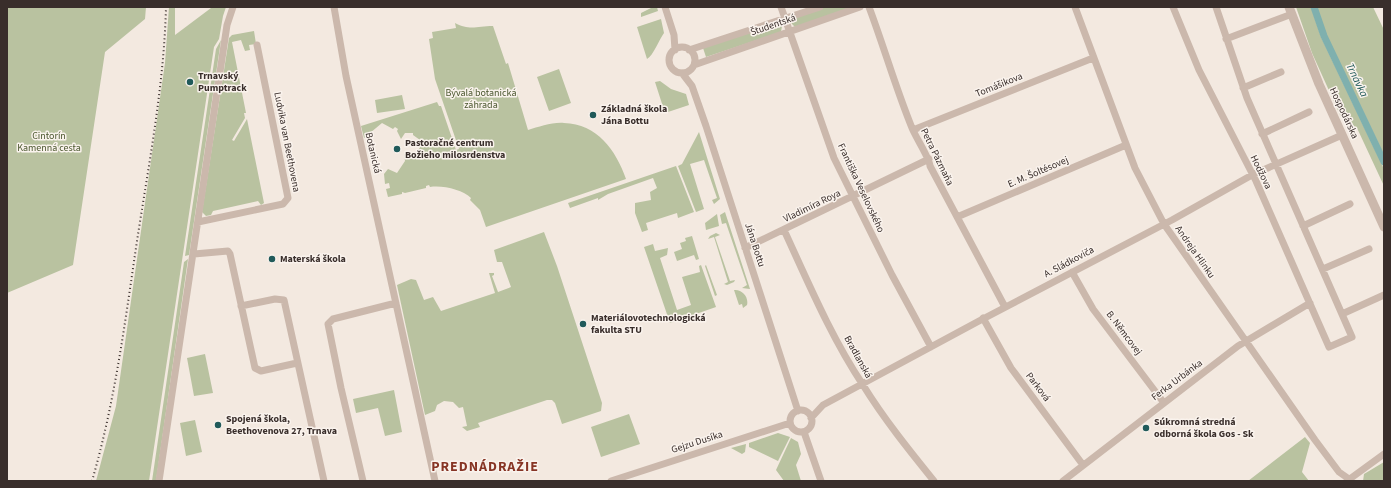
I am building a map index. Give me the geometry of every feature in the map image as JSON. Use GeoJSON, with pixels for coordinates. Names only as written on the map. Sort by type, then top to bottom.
{"type":"FeatureCollection","features":[{"type":"Feature","properties":{"kind":"street"},"geometry":{"type":"LineString","coordinates":[[159,481],[227,25],[233,7]]}},
{"type":"Feature","properties":{"kind":"street","name":"Botanická"},"geometry":{"type":"LineString","coordinates":[[334,7],[346,76],[435,481]]}},
{"type":"Feature","properties":{"kind":"street","name":"Jána Bottu"},"geometry":{"type":"LineString","coordinates":[[665,7],[674,35],[675,50],[669,57],[670,65],[676,72],[682,73],[692,86],[798,411]]}},
{"type":"Feature","properties":{"kind":"street","name":"Františka Veselovského"},"geometry":{"type":"LineString","coordinates":[[780,7],[834,158],[931,347]]}},
{"type":"Feature","properties":{"kind":"street","name":"Študentská"},"geometry":{"type":"LineString","coordinates":[[686,48],[820,7]]}},
{"type":"Feature","properties":{"kind":"street","name":"Študentská"},"geometry":{"type":"LineString","coordinates":[[692,67],[789,30],[860,7]]}},
{"type":"Feature","properties":{"kind":"street","name":"Petra Pázmaňa"},"geometry":{"type":"LineString","coordinates":[[869,7],[913,130],[924,154],[929,159],[930,166],[957,218],[1005,307]]}},
{"type":"Feature","properties":{"kind":"street","name":"Andreja Hlinku"},"geometry":{"type":"LineString","coordinates":[[1075,7],[1135,168],[1164,224],[1245,341],[1339,472],[1348,480]]}},
{"type":"Feature","properties":{"kind":"street","name":"Hodžova"},"geometry":{"type":"LineString","coordinates":[[1173,7],[1199,70],[1252,175],[1329,347],[1352,337],[1342,314]]}},
{"type":"Feature","properties":{"kind":"street"},"geometry":{"type":"LineString","coordinates":[[1216,7],[1243,88],[1342,314],[1384,295]]}},
{"type":"Feature","properties":{"kind":"street"},"geometry":{"type":"LineString","coordinates":[[1226,39],[1291,11]]}},
{"type":"Feature","properties":{"kind":"street","name":"Hospodárska"},"geometry":{"type":"LineString","coordinates":[[1291,11],[1311,65],[1384,227]]}},
{"type":"Feature","properties":{"kind":"street","name":"Jána Bottu"},"geometry":{"type":"LineString","coordinates":[[674,35],[694,56],[692,67],[692,86]]}},
{"type":"Feature","properties":{"kind":"street","name":"Ludvika van Beethovena"},"geometry":{"type":"LineString","coordinates":[[198,222],[283,204],[288,198],[257,44]]}},
{"type":"Feature","properties":{"kind":"street"},"geometry":{"type":"LineString","coordinates":[[675,50],[686,48]]}},
{"type":"Feature","properties":{"kind":"street","name":"Tomášikova"},"geometry":{"type":"LineString","coordinates":[[913,130],[1093,58]]}},
{"type":"Feature","properties":{"kind":"street"},"geometry":{"type":"LineString","coordinates":[[682,73],[692,67]]}},
{"type":"Feature","properties":{"kind":"street"},"geometry":{"type":"LineString","coordinates":[[1243,88],[1281,72]]}},
{"type":"Feature","properties":{"kind":"street"},"geometry":{"type":"LineString","coordinates":[[1262,134],[1309,112]]}},
{"type":"Feature","properties":{"kind":"street","name":"A. Sládkoviča"},"geometry":{"type":"LineString","coordinates":[[811,418],[822,406],[983,318],[1164,224],[1252,175],[1342,135]]}},
{"type":"Feature","properties":{"kind":"street","name":"E. M. Šoltésovej"},"geometry":{"type":"LineString","coordinates":[[957,218],[1126,145]]}},
{"type":"Feature","properties":{"kind":"street","name":"Vladimíra Roya"},"geometry":{"type":"LineString","coordinates":[[745,248],[929,159]]}},
{"type":"Feature","properties":{"kind":"street"},"geometry":{"type":"LineString","coordinates":[[1303,226],[1350,204]]}},
{"type":"Feature","properties":{"kind":"street","name":"Bradlanská"},"geometry":{"type":"LineString","coordinates":[[784,230],[827,321],[862,384],[894,432],[934,481]]}},
{"type":"Feature","properties":{"kind":"street"},"geometry":{"type":"LineString","coordinates":[[1323,269],[1369,248]]}},
{"type":"Feature","properties":{"kind":"street"},"geometry":{"type":"LineString","coordinates":[[194,254],[223,250],[230,253],[255,368],[261,371],[297,362]]}},
{"type":"Feature","properties":{"kind":"street","name":"B. Němcovej"},"geometry":{"type":"LineString","coordinates":[[1072,272],[1093,309],[1164,403]]}},
{"type":"Feature","properties":{"kind":"street"},"geometry":{"type":"LineString","coordinates":[[241,306],[275,299],[284,300],[324,481]]}},
{"type":"Feature","properties":{"kind":"street"},"geometry":{"type":"LineString","coordinates":[[363,481],[339,380],[328,324],[333,319],[396,303]]}},
{"type":"Feature","properties":{"kind":"street","name":"Ferka Urbánka"},"geometry":{"type":"LineString","coordinates":[[1063,481],[1083,464],[1245,341],[1310,303]]}},
{"type":"Feature","properties":{"kind":"street","name":"Parková"},"geometry":{"type":"LineString","coordinates":[[983,318],[1012,368],[1083,464]]}},
{"type":"Feature","properties":{"kind":"street"},"geometry":{"type":"LineString","coordinates":[[798,411],[806,412],[811,418],[810,427],[804,432],[795,430],[790,423],[791,416],[798,411]]}},
{"type":"Feature","properties":{"kind":"street","name":"Gejzu Dusíka"},"geometry":{"type":"LineString","coordinates":[[611,481],[790,423]]}},
{"type":"Feature","properties":{"kind":"street"},"geometry":{"type":"LineString","coordinates":[[804,432],[821,481]]}},
{"type":"Feature","properties":{"kind":"street"},"geometry":{"type":"LineString","coordinates":[[1348,480],[1384,454]]}},
{"type":"Feature","properties":{"kind":"green space","name":"Cintorín Kamenná cesta"},"geometry":{"type":"Polygon","coordinates":[[[7,7],[146,7],[145,19],[105,52],[73,265],[7,293],[7,7]]]}},
{"type":"Feature","properties":{"kind":"green space"},"geometry":{"type":"Polygon","coordinates":[[[169,7],[175,7],[175,35],[211,8],[226,7],[219,39],[214,47],[149,481],[96,481],[116,406],[165,63],[169,7]]]}},
{"type":"Feature","properties":{"kind":"green space"},"geometry":{"type":"Polygon","coordinates":[[[653,7],[657,7],[658,11],[641,17],[641,13],[653,7]]]}},
{"type":"Feature","properties":{"kind":"green space"},"geometry":{"type":"Polygon","coordinates":[[[825,7],[855,7],[795,27],[791,23],[794,17],[825,7]]]}},
{"type":"Feature","properties":{"kind":"green space"},"geometry":{"type":"Polygon","coordinates":[[[1296,7],[1311,7],[1321,37],[1384,169],[1384,186],[1357,128],[1341,117],[1312,53],[1296,7]]]}},
{"type":"Feature","properties":{"kind":"green space"},"geometry":{"type":"Polygon","coordinates":[[[1316,7],[1373,7],[1384,30],[1384,155],[1326,34],[1316,7]]]}},
{"type":"Feature","properties":{"kind":"green space"},"geometry":{"type":"Polygon","coordinates":[[[661,19],[664,33],[654,51],[647,59],[637,27],[661,19]]]}},
{"type":"Feature","properties":{"kind":"green space","name":"Bývalá botanická záhrada"},"geometry":{"type":"Polygon","coordinates":[[[455,23],[465,27],[493,26],[506,64],[508,63],[528,130],[555,123],[564,123],[586,128],[604,140],[617,158],[626,179],[486,227],[480,210],[470,200],[471,198],[452,189],[430,187],[429,185],[426,186],[426,188],[405,193],[402,192],[402,194],[388,197],[386,189],[390,188],[389,183],[385,184],[384,174],[388,169],[397,173],[405,161],[404,154],[410,158],[418,155],[416,153],[421,146],[420,140],[413,135],[413,133],[405,133],[401,139],[397,131],[398,129],[395,127],[393,129],[382,123],[364,138],[361,126],[437,102],[439,106],[441,106],[456,150],[459,149],[435,79],[429,39],[433,38],[432,32],[456,28],[455,23]]]}},
{"type":"Feature","properties":{"kind":"green space"},"geometry":{"type":"Polygon","coordinates":[[[780,23],[782,26],[781,32],[706,57],[703,48],[780,23]]]}},
{"type":"Feature","properties":{"kind":"green space"},"geometry":{"type":"Polygon","coordinates":[[[254,31],[256,44],[249,45],[250,50],[245,51],[241,40],[232,42],[246,113],[244,113],[245,118],[232,140],[234,141],[247,119],[264,203],[261,205],[258,201],[213,211],[211,215],[206,216],[202,212],[229,38],[232,35],[254,31]]]}},
{"type":"Feature","properties":{"kind":"green space"},"geometry":{"type":"Polygon","coordinates":[[[221,40],[189,255],[185,256],[216,49],[221,40]]]}},
{"type":"Feature","properties":{"kind":"green space"},"geometry":{"type":"Polygon","coordinates":[[[559,69],[571,103],[549,111],[537,77],[559,69]]]}},
{"type":"Feature","properties":{"kind":"green space"},"geometry":{"type":"Polygon","coordinates":[[[660,81],[671,89],[686,94],[689,105],[665,113],[655,82],[660,81]]]}},
{"type":"Feature","properties":{"kind":"green space"},"geometry":{"type":"Polygon","coordinates":[[[402,95],[405,109],[377,113],[375,100],[402,95]]]}},
{"type":"Feature","properties":{"kind":"green space"},"geometry":{"type":"Polygon","coordinates":[[[699,132],[720,199],[714,204],[712,200],[717,198],[704,160],[690,164],[704,209],[696,212],[678,166],[682,164],[699,132]]]}},
{"type":"Feature","properties":{"kind":"green space"},"geometry":{"type":"Polygon","coordinates":[[[676,166],[694,212],[678,218],[677,213],[646,223],[648,230],[642,232],[635,213],[635,203],[651,200],[650,192],[657,188],[653,178],[608,194],[598,200],[598,198],[570,208],[568,203],[676,166]]]}},
{"type":"Feature","properties":{"kind":"green space"},"geometry":{"type":"Polygon","coordinates":[[[725,212],[750,289],[742,288],[747,285],[726,223],[722,224],[720,215],[725,212]]]}},
{"type":"Feature","properties":{"kind":"green space"},"geometry":{"type":"Polygon","coordinates":[[[717,214],[719,226],[706,230],[705,223],[717,214]]]}},
{"type":"Feature","properties":{"kind":"green space"},"geometry":{"type":"Polygon","coordinates":[[[544,232],[557,266],[602,403],[601,411],[562,424],[555,403],[552,400],[547,400],[478,423],[480,427],[467,431],[462,427],[467,426],[463,407],[459,408],[453,402],[444,401],[437,405],[435,411],[425,415],[397,285],[411,279],[416,280],[424,300],[433,297],[441,311],[495,293],[489,273],[494,273],[492,276],[498,292],[511,287],[502,262],[497,262],[494,250],[544,232]]]}},
{"type":"Feature","properties":{"kind":"green space"},"geometry":{"type":"Polygon","coordinates":[[[716,233],[720,235],[715,237],[730,281],[735,280],[727,285],[724,284],[728,282],[714,237],[708,239],[716,233]]]}},
{"type":"Feature","properties":{"kind":"green space"},"geometry":{"type":"Polygon","coordinates":[[[692,236],[699,259],[696,260],[694,255],[677,261],[674,252],[682,249],[680,243],[686,241],[685,238],[692,236]]]}},
{"type":"Feature","properties":{"kind":"green space"},"geometry":{"type":"Polygon","coordinates":[[[653,244],[655,251],[668,248],[667,255],[660,258],[677,310],[691,305],[682,277],[700,272],[699,266],[701,265],[716,307],[670,323],[644,247],[653,244]]]}},
{"type":"Feature","properties":{"kind":"green space"},"geometry":{"type":"Polygon","coordinates":[[[188,259],[156,481],[152,481],[184,262],[188,259]]]}},
{"type":"Feature","properties":{"kind":"green space"},"geometry":{"type":"Polygon","coordinates":[[[706,265],[717,295],[715,296],[705,266],[706,265]]]}},
{"type":"Feature","properties":{"kind":"green space"},"geometry":{"type":"Polygon","coordinates":[[[734,290],[742,292],[746,296],[747,305],[743,308],[742,304],[739,305],[734,290]]]}},
{"type":"Feature","properties":{"kind":"green space"},"geometry":{"type":"Polygon","coordinates":[[[205,354],[213,393],[194,396],[187,358],[205,354]]]}},
{"type":"Feature","properties":{"kind":"green space"},"geometry":{"type":"Polygon","coordinates":[[[394,390],[402,432],[385,436],[378,408],[356,413],[353,399],[394,390]]]}},
{"type":"Feature","properties":{"kind":"green space"},"geometry":{"type":"Polygon","coordinates":[[[629,414],[640,444],[601,457],[591,427],[629,414]]]}},
{"type":"Feature","properties":{"kind":"green space"},"geometry":{"type":"Polygon","coordinates":[[[195,420],[202,452],[186,456],[180,423],[195,420]]]}},
{"type":"Feature","properties":{"kind":"green space"},"geometry":{"type":"Polygon","coordinates":[[[778,433],[790,437],[778,461],[749,447],[749,443],[778,433]]]}},
{"type":"Feature","properties":{"kind":"green space"},"geometry":{"type":"Polygon","coordinates":[[[1305,437],[1310,443],[1302,472],[1309,481],[1248,481],[1305,437]]]}},
{"type":"Feature","properties":{"kind":"green space"},"geometry":{"type":"Polygon","coordinates":[[[791,438],[798,442],[801,454],[796,465],[801,481],[784,481],[776,470],[791,438]]]}},
{"type":"Feature","properties":{"kind":"green space"},"geometry":{"type":"Polygon","coordinates":[[[746,444],[745,452],[742,454],[731,448],[746,444]]]}},
{"type":"Feature","properties":{"kind":"green space"},"geometry":{"type":"Polygon","coordinates":[[[1384,462],[1384,481],[1363,481],[1364,474],[1384,462]]]}},
{"type":"Feature","properties":{"kind":"waterway","name":"Trnávka"},"geometry":{"type":"LineString","coordinates":[[1314,7],[1324,36],[1384,162]]}},
{"type":"Feature","properties":{"kind":"railway"},"geometry":{"type":"LineString","coordinates":[[92,481],[107,422],[124,332],[159,95],[165,36],[166,7]]}},
{"type":"Feature","properties":{"kind":"place","name":"Trnavský Pumptrack"},"geometry":{"type":"Point","coordinates":[190,82]}},
{"type":"Feature","properties":{"kind":"place","name":"Základná škola Jána Bottu"},"geometry":{"type":"Point","coordinates":[593,115]}},
{"type":"Feature","properties":{"kind":"place","name":"Pastoračné centrum Božieho milosrdenstva"},"geometry":{"type":"Point","coordinates":[397,149]}},
{"type":"Feature","properties":{"kind":"place","name":"Materská škola"},"geometry":{"type":"Point","coordinates":[272,259]}},
{"type":"Feature","properties":{"kind":"place","name":"Materiálovotechnologická fakulta STU"},"geometry":{"type":"Point","coordinates":[583,324]}},
{"type":"Feature","properties":{"kind":"place","name":"Spojená škola, Beethovenova 27, Trnava"},"geometry":{"type":"Point","coordinates":[218,425]}},
{"type":"Feature","properties":{"kind":"place","name":"Súkromná stredná odborná škola Gos - Sk"},"geometry":{"type":"Point","coordinates":[1146,428]}},
{"type":"Feature","properties":{"kind":"district","name":"PREDNÁDRAŽIE"},"geometry":{"type":"Point","coordinates":[485,467]}}]}
